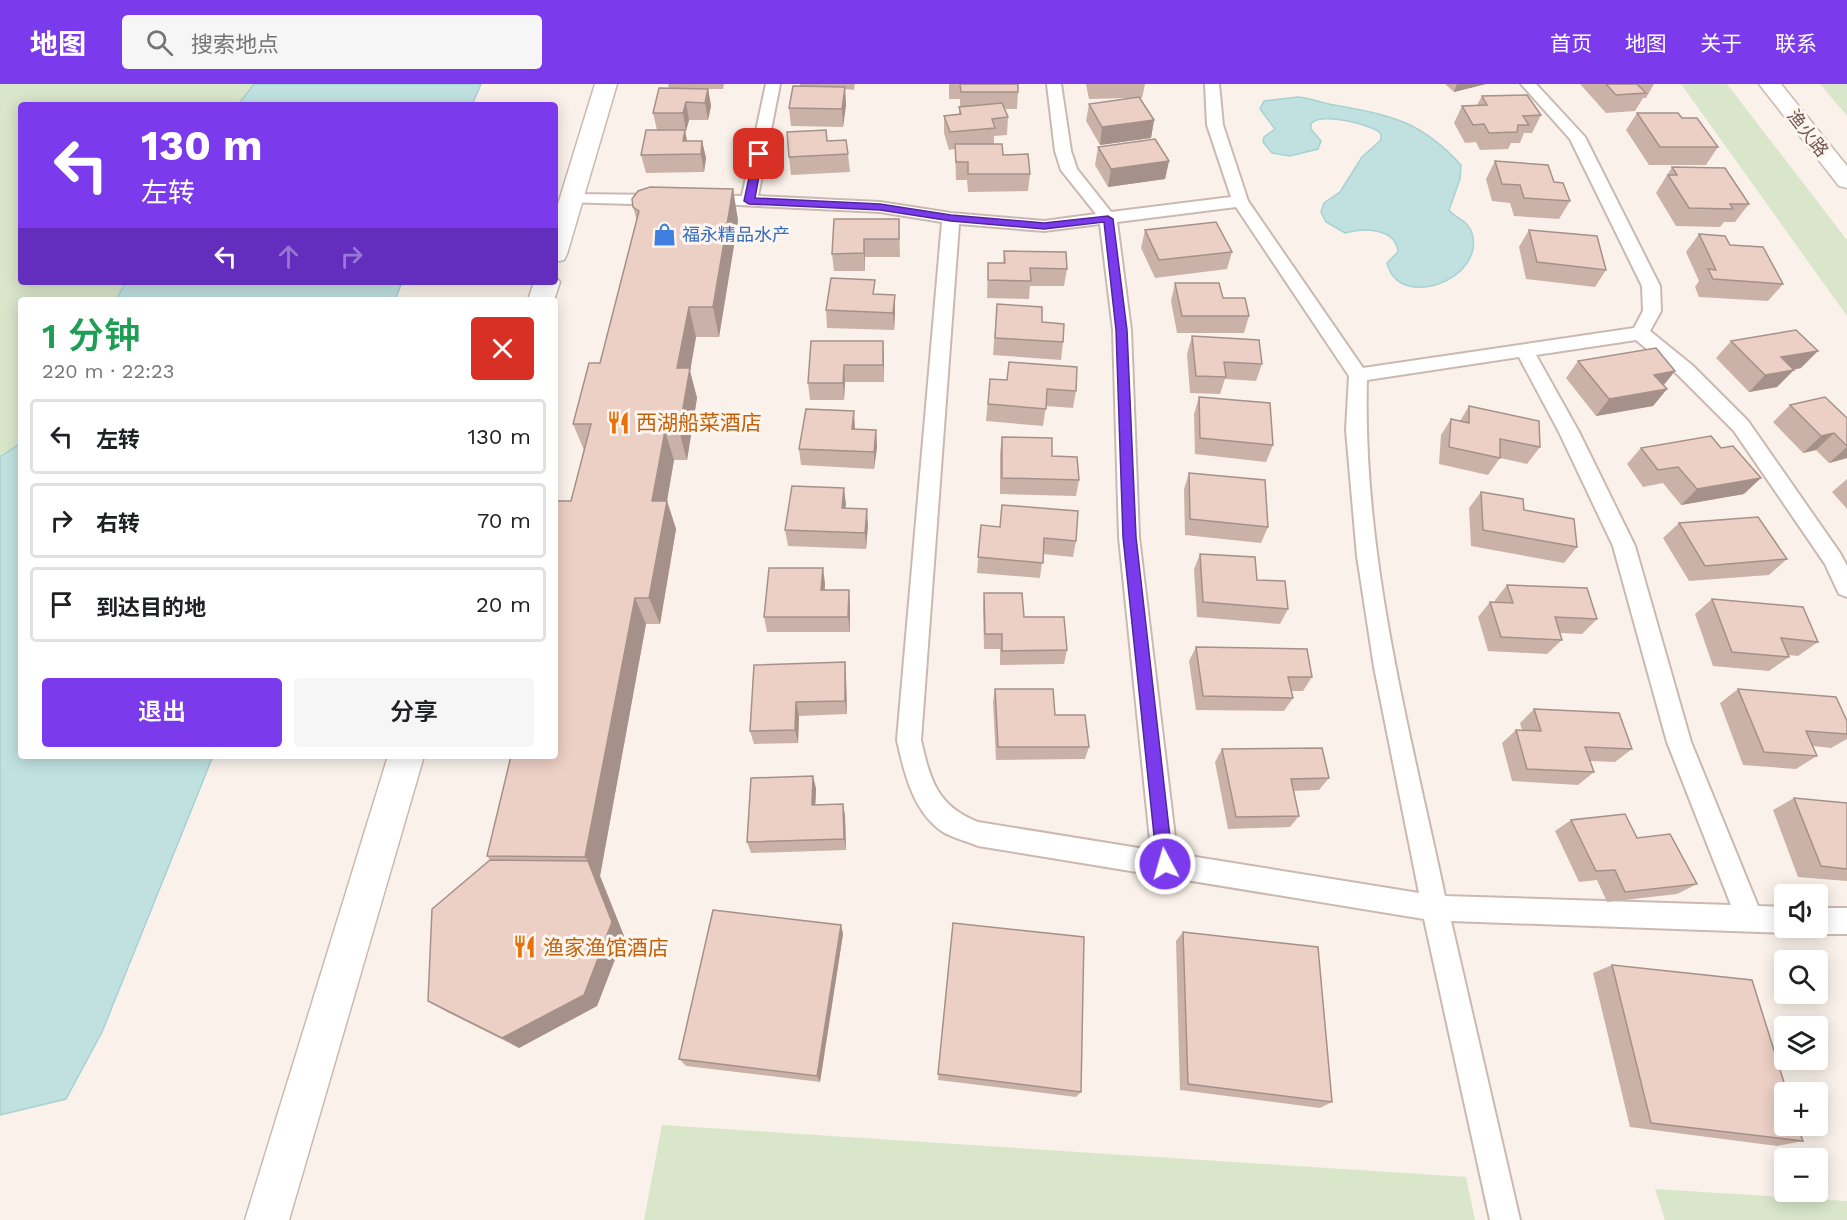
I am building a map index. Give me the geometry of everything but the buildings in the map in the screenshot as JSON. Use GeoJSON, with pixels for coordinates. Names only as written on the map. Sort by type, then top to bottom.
{"type":"FeatureCollection","features":[{"type":"Feature","properties":{"kind":"street"},"geometry":{"type":"LineString","coordinates":[[558,244],[606,84]]}},
{"type":"Feature","properties":{"kind":"street","name":"渔火路"},"geometry":{"type":"LineString","coordinates":[[1770,84],[1847,181]]}},
{"type":"Feature","properties":{"kind":"street"},"geometry":{"type":"LineString","coordinates":[[267,1220],[405,759]]}},
{"type":"Feature","properties":{"kind":"lane"},"geometry":{"type":"LineString","coordinates":[[749,201],[773,84]]}},
{"type":"Feature","properties":{"kind":"lane"},"geometry":{"type":"LineString","coordinates":[[1054,84],[1063,151],[1070,170],[1108,219],[1122,330],[1129,537],[1165,864]]}},
{"type":"Feature","properties":{"kind":"lane"},"geometry":{"type":"LineString","coordinates":[[1212,84],[1215,125],[1239,201],[1358,375],[1356,430],[1368,556],[1385,667],[1435,908],[1505,1220]]}},
{"type":"Feature","properties":{"kind":"lane"},"geometry":{"type":"LineString","coordinates":[[1528,84],[1577,137],[1651,286],[1652,311],[1640,333]]}},
{"type":"Feature","properties":{"kind":"lane"},"geometry":{"type":"LineString","coordinates":[[572,199],[749,201],[880,207],[951,218],[1044,226],[1239,201]]}},
{"type":"Feature","properties":{"kind":"lane"},"geometry":{"type":"LineString","coordinates":[[951,218],[909,740],[916,771],[929,804],[951,823],[978,834],[1435,908],[1774,920]]}},
{"type":"Feature","properties":{"kind":"lane"},"geometry":{"type":"LineString","coordinates":[[1358,375],[1640,333],[1685,370],[1741,426],[1833,559],[1847,588]]}},
{"type":"Feature","properties":{"kind":"lane"},"geometry":{"type":"LineString","coordinates":[[1524,350],[1569,432],[1624,546],[1679,742],[1750,919]]}},
{"type":"Feature","properties":{"kind":"lane"},"geometry":{"type":"LineString","coordinates":[[1828,921],[1847,921]]}},
{"type":"Feature","properties":{"kind":"green space"},"geometry":{"type":"Polygon","coordinates":[[[0,84],[254,84],[240,102],[18,102],[18,285],[124,285],[118,297],[18,297],[18,445],[0,457],[0,84]]]}},
{"type":"Feature","properties":{"kind":"green space"},"geometry":{"type":"Polygon","coordinates":[[[1681,84],[1727,84],[1847,240],[1847,316],[1681,84]]]}},
{"type":"Feature","properties":{"kind":"green space"},"geometry":{"type":"Polygon","coordinates":[[[1820,84],[1847,84],[1847,116],[1820,84]]]}},
{"type":"Feature","properties":{"kind":"green space"},"geometry":{"type":"Polygon","coordinates":[[[662,1125],[1466,1177],[1475,1220],[644,1220],[662,1125]]]}},
{"type":"Feature","properties":{"kind":"green space"},"geometry":{"type":"Polygon","coordinates":[[[1655,1189],[1774,1196],[1774,1202],[1847,1201],[1847,1220],[1665,1220],[1655,1189]]]}},
{"type":"Feature","properties":{"kind":"water"},"geometry":{"type":"Polygon","coordinates":[[[254,84],[481,84],[473,102],[240,102],[254,84]]]}},
{"type":"Feature","properties":{"kind":"water"},"geometry":{"type":"Polygon","coordinates":[[[1298,97],[1372,112],[1404,122],[1432,138],[1461,165],[1460,179],[1449,210],[1470,229],[1473,250],[1466,264],[1454,276],[1439,284],[1423,287],[1407,285],[1395,278],[1387,263],[1398,252],[1391,238],[1369,230],[1345,233],[1326,222],[1321,212],[1324,203],[1340,192],[1362,157],[1381,140],[1381,134],[1377,130],[1358,123],[1335,119],[1316,120],[1311,124],[1311,129],[1321,141],[1318,149],[1290,156],[1272,153],[1263,142],[1264,137],[1275,129],[1260,109],[1264,101],[1298,97]]]}},
{"type":"Feature","properties":{"kind":"water"},"geometry":{"type":"Polygon","coordinates":[[[124,285],[401,285],[396,297],[118,297],[124,285]]]}},
{"type":"Feature","properties":{"kind":"water"},"geometry":{"type":"Polygon","coordinates":[[[18,445],[18,759],[212,759],[102,1032],[66,1099],[0,1115],[0,457],[18,445]]]}},
{"type":"Feature","properties":{"kind":"place","name":"福永精品水产"},"geometry":{"type":"Point","coordinates":[664,234]}},
{"type":"Feature","properties":{"kind":"place","name":"西湖船菜酒店"},"geometry":{"type":"Point","coordinates":[618,422]}},
{"type":"Feature","properties":{"kind":"place","name":"渔家渔馆酒店"},"geometry":{"type":"Point","coordinates":[525,947]}},
{"type":"Feature","properties":{"kind":"route"},"geometry":{"type":"LineString","coordinates":[[759,154],[749,201],[811,202],[880,207],[951,218],[1044,226],[1108,219],[1122,330],[1129,537],[1165,864]]}}]}
